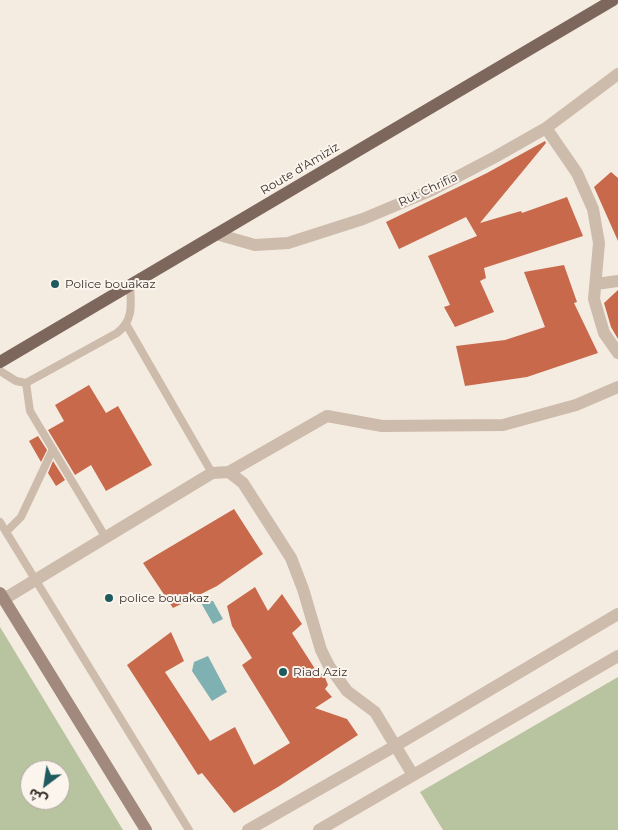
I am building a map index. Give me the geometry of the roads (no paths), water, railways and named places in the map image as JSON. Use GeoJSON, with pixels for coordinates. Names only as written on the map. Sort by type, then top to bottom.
{"type":"FeatureCollection","features":[{"type":"Feature","properties":{"kind":"main road","name":"Route d'Amiziz"},"geometry":{"type":"LineString","coordinates":[[0,362],[613,0]]}},
{"type":"Feature","properties":{"kind":"street","name":"Rut Chrifia"},"geometry":{"type":"LineString","coordinates":[[216,234],[254,245],[288,243],[363,219],[432,190],[495,158],[546,128],[617,77]]}},
{"type":"Feature","properties":{"kind":"street"},"geometry":{"type":"LineString","coordinates":[[546,128],[577,173],[593,209],[599,243],[594,299],[604,333],[618,353]]}},
{"type":"Feature","properties":{"kind":"street"},"geometry":{"type":"LineString","coordinates":[[596,284],[618,281]]}},
{"type":"Feature","properties":{"kind":"street"},"geometry":{"type":"LineString","coordinates":[[146,830],[2,596],[36,580],[212,473],[229,472],[327,416],[382,426],[503,425],[576,405],[618,387]]}},
{"type":"Feature","properties":{"kind":"street"},"geometry":{"type":"LineString","coordinates":[[229,472],[243,483],[291,558],[303,589],[321,650],[329,666],[347,691],[374,712],[413,775]]}},
{"type":"Feature","properties":{"kind":"street"},"geometry":{"type":"LineString","coordinates":[[248,830],[395,746],[618,614]]}},
{"type":"Feature","properties":{"kind":"street"},"geometry":{"type":"LineString","coordinates":[[319,830],[618,656]]}},
{"type":"Feature","properties":{"kind":"lane"},"geometry":{"type":"LineString","coordinates":[[0,371],[16,381],[26,383],[117,333],[126,324],[131,313],[130,285]]}},
{"type":"Feature","properties":{"kind":"lane"},"geometry":{"type":"LineString","coordinates":[[126,324],[212,473]]}},
{"type":"Feature","properties":{"kind":"lane"},"geometry":{"type":"LineString","coordinates":[[26,383],[30,411],[106,538]]}},
{"type":"Feature","properties":{"kind":"lane"},"geometry":{"type":"LineString","coordinates":[[6,532],[21,517],[53,450]]}},
{"type":"Feature","properties":{"kind":"lane"},"geometry":{"type":"LineString","coordinates":[[0,522],[189,830]]}},
{"type":"Feature","properties":{"kind":"water"},"geometry":{"type":"Polygon","coordinates":[[[200,601],[213,601],[223,619],[213,624],[200,601]]]}},
{"type":"Feature","properties":{"kind":"water"},"geometry":{"type":"Polygon","coordinates":[[[208,656],[227,692],[212,701],[192,671],[194,662],[208,656]]]}},
{"type":"Feature","properties":{"kind":"place","name":"Police bouakaz"},"geometry":{"type":"Point","coordinates":[55,284]}},
{"type":"Feature","properties":{"kind":"place","name":"police bouakaz"},"geometry":{"type":"Point","coordinates":[109,598]}},
{"type":"Feature","properties":{"kind":"place","name":"Riad Aziz"},"geometry":{"type":"Point","coordinates":[283,672]}}]}
